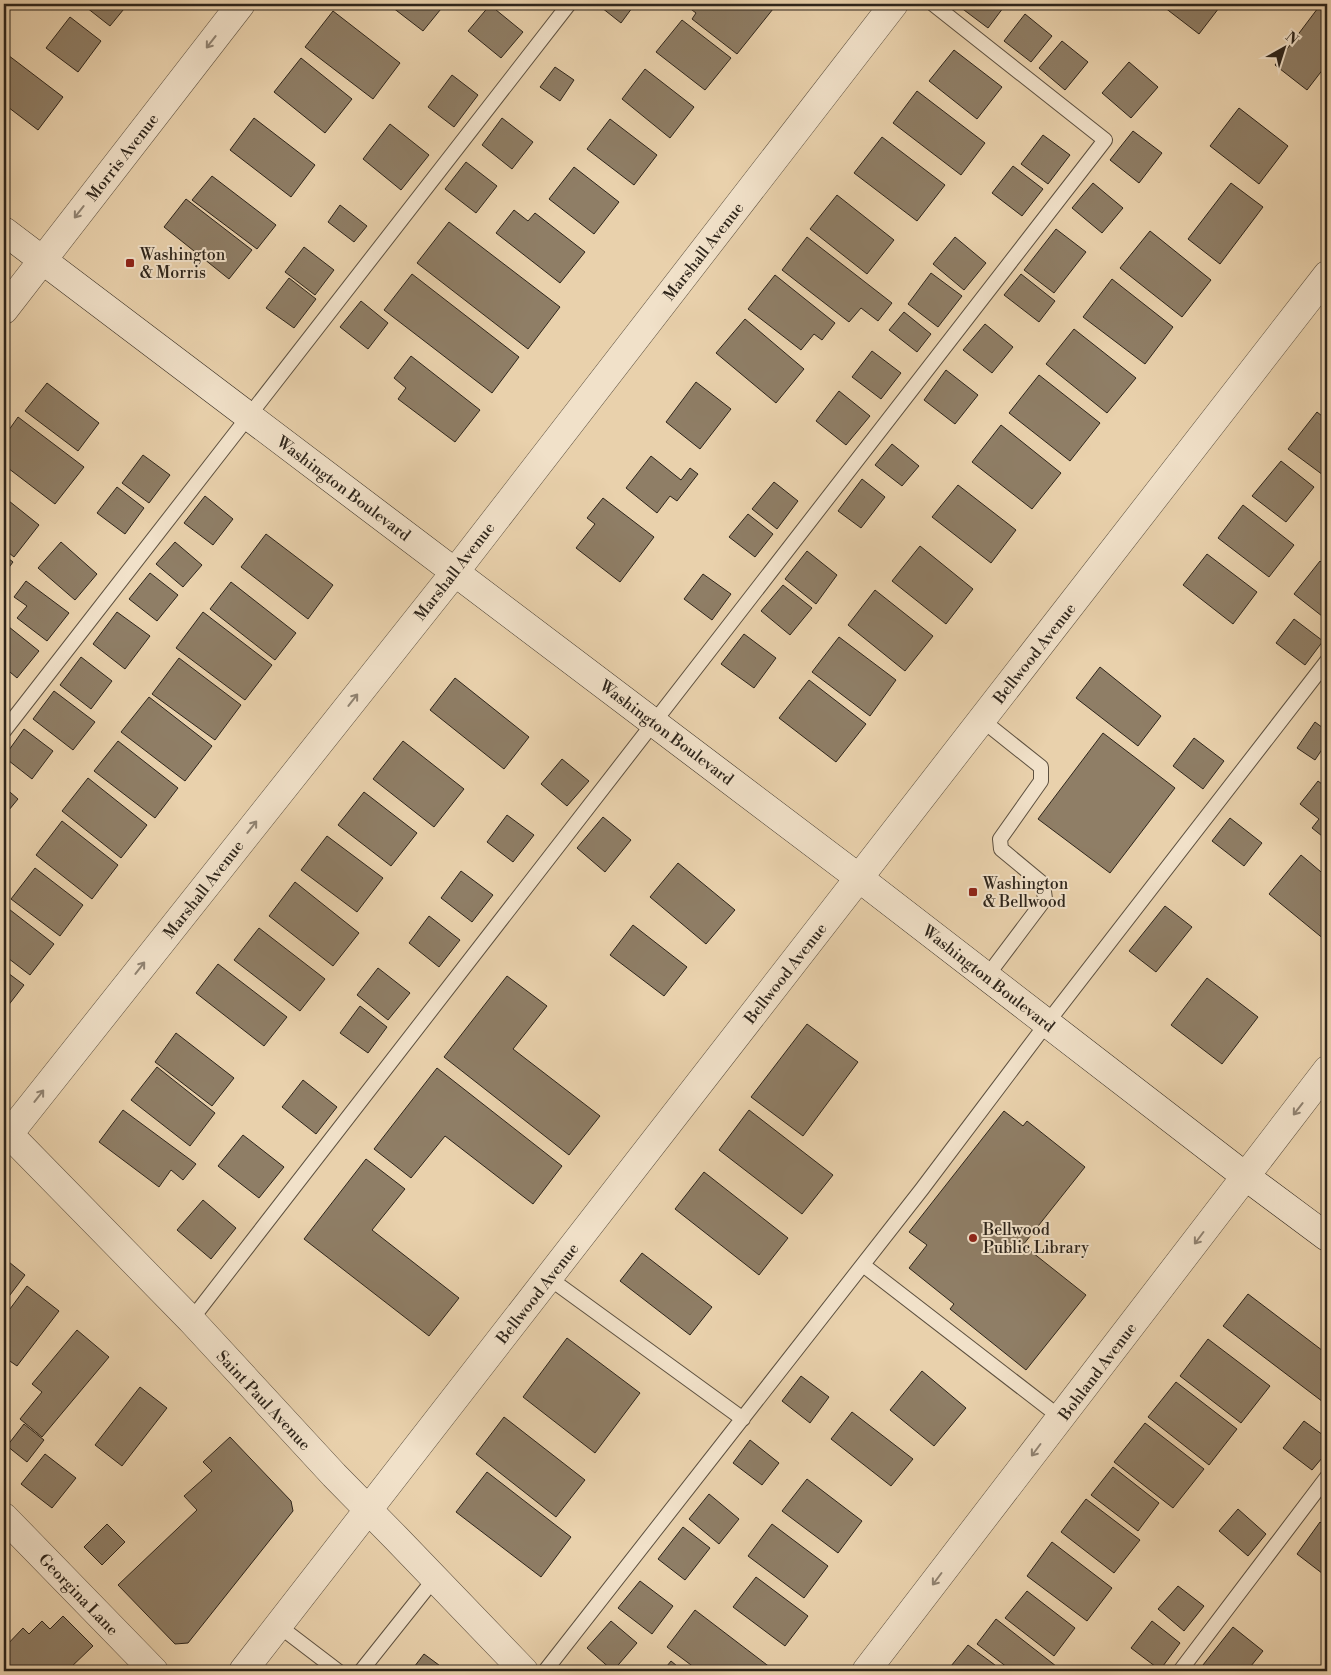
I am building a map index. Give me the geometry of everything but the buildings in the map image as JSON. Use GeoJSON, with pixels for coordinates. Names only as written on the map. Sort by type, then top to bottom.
{"type":"FeatureCollection","features":[{"type":"Feature","properties":{"kind":"street","name":"Morris Avenue"},"geometry":{"type":"LineString","coordinates":[[4,310],[241,4]]}},
{"type":"Feature","properties":{"kind":"street","name":"Marshall Avenue"},"geometry":{"type":"LineString","coordinates":[[6,1131],[454,572],[894,4]]}},
{"type":"Feature","properties":{"kind":"street","name":"Washington Boulevard"},"geometry":{"type":"LineString","coordinates":[[4,231],[859,878],[1327,1237]]}},
{"type":"Feature","properties":{"kind":"street","name":"Bellwood Avenue"},"geometry":{"type":"LineString","coordinates":[[243,1671],[1327,275]]}},
{"type":"Feature","properties":{"kind":"street","name":"Bohland Avenue"},"geometry":{"type":"LineString","coordinates":[[866,1671],[1327,1070]]}},
{"type":"Feature","properties":{"kind":"street","name":"Saint Paul Avenue"},"geometry":{"type":"LineString","coordinates":[[6,1131],[191,1320],[334,1475],[524,1671]]}},
{"type":"Feature","properties":{"kind":"street","name":"Georgina Lane"},"geometry":{"type":"LineString","coordinates":[[4,1517],[154,1671]]}},
{"type":"Feature","properties":{"kind":"lane"},"geometry":{"type":"LineString","coordinates":[[4,731],[569,4]]}},
{"type":"Feature","properties":{"kind":"lane"},"geometry":{"type":"LineString","coordinates":[[191,1320],[1105,140],[933,4]]}},
{"type":"Feature","properties":{"kind":"lane"},"geometry":{"type":"LineString","coordinates":[[545,1671],[922,1189],[1047,1023],[1327,661]]}},
{"type":"Feature","properties":{"kind":"lane"},"geometry":{"type":"LineString","coordinates":[[982,720],[1041,767],[1041,781],[1000,839],[1001,849],[1043,884],[1045,899],[986,976]]}},
{"type":"Feature","properties":{"kind":"lane"},"geometry":{"type":"LineString","coordinates":[[863,1265],[1061,1418]]}},
{"type":"Feature","properties":{"kind":"lane"},"geometry":{"type":"LineString","coordinates":[[549,1278],[743,1418]]}},
{"type":"Feature","properties":{"kind":"lane"},"geometry":{"type":"LineString","coordinates":[[1180,1671],[1327,1477]]}},
{"type":"Feature","properties":{"kind":"lane"},"geometry":{"type":"LineString","coordinates":[[361,1671],[435,1578]]}},
{"type":"Feature","properties":{"kind":"lane"},"geometry":{"type":"LineString","coordinates":[[279,1626],[338,1671]]}},
{"type":"Feature","properties":{"kind":"place","name":"Washington & Morris"},"geometry":{"type":"Point","coordinates":[130,263]}},
{"type":"Feature","properties":{"kind":"place","name":"Washington & Bellwood"},"geometry":{"type":"Point","coordinates":[973,892]}},
{"type":"Feature","properties":{"kind":"place","name":"Bellwood Public Library"},"geometry":{"type":"Point","coordinates":[973,1238]}}]}
